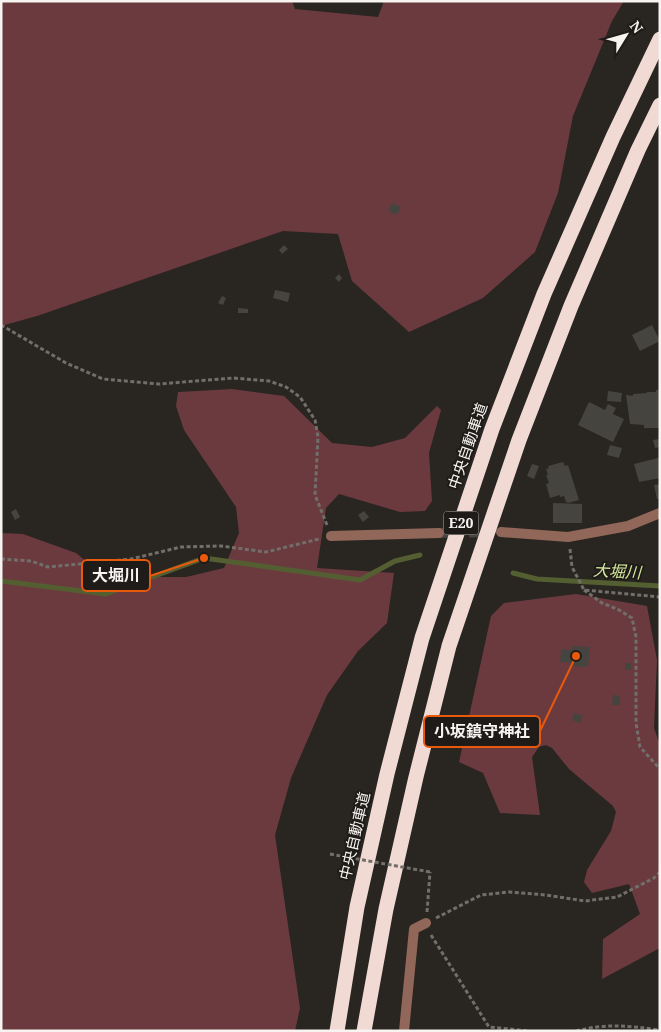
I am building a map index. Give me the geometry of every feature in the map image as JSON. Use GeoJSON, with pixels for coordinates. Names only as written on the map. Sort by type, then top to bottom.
{"type":"FeatureCollection","features":[{"type":"Feature","properties":{"kind":"highway","name":"中央自動車道"},"geometry":{"type":"LineString","coordinates":[[337,1031],[357,907],[387,774],[422,638],[492,429],[544,294],[613,137],[660,39]]}},
{"type":"Feature","properties":{"kind":"highway","name":"E20"},"geometry":{"type":"LineString","coordinates":[[364,1031],[386,909],[416,777],[449,646],[519,440],[571,306],[638,150],[660,105]]}},
{"type":"Feature","properties":{"kind":"street"},"geometry":{"type":"LineString","coordinates":[[502,532],[568,537],[628,526],[660,513]]}},
{"type":"Feature","properties":{"kind":"street"},"geometry":{"type":"LineString","coordinates":[[331,536],[439,533]]}},
{"type":"Feature","properties":{"kind":"street"},"geometry":{"type":"LineString","coordinates":[[404,1031],[414,929],[425,923]]}},
{"type":"Feature","properties":{"kind":"path"},"geometry":{"type":"LineString","coordinates":[[1,325],[66,364],[104,379],[158,384],[233,378],[269,381],[286,387],[300,397],[315,420],[318,437],[314,495],[331,536],[266,552],[221,546],[181,547],[131,559],[48,567],[31,561],[1,559]]}},
{"type":"Feature","properties":{"kind":"path"},"geometry":{"type":"LineString","coordinates":[[568,537],[572,567],[584,590],[602,603],[632,618],[636,636],[637,731],[640,747],[660,769]]}},
{"type":"Feature","properties":{"kind":"path"},"geometry":{"type":"LineString","coordinates":[[584,590],[660,597]]}},
{"type":"Feature","properties":{"kind":"path"},"geometry":{"type":"LineString","coordinates":[[330,854],[430,872],[425,923],[489,1027],[529,1031]]}},
{"type":"Feature","properties":{"kind":"path"},"geometry":{"type":"LineString","coordinates":[[425,923],[481,895],[509,892],[585,901],[617,897],[654,878],[660,872]]}},
{"type":"Feature","properties":{"kind":"path"},"geometry":{"type":"LineString","coordinates":[[576,1031],[592,1027],[616,1025],[660,1030]]}},
{"type":"Feature","properties":{"kind":"shaded area"},"geometry":{"type":"Polygon","coordinates":[[[1,1],[292,1],[295,9],[378,17],[384,1],[624,1],[612,21],[573,116],[558,193],[535,252],[483,298],[409,332],[352,281],[338,234],[283,231],[37,316],[1,326],[1,1]]]}},
{"type":"Feature","properties":{"kind":"shaded area"},"geometry":{"type":"Polygon","coordinates":[[[232,389],[284,396],[332,443],[372,447],[405,438],[437,406],[441,410],[429,453],[432,501],[425,511],[400,512],[339,494],[326,508],[317,568],[394,573],[387,623],[358,651],[327,695],[291,778],[275,835],[300,1008],[295,1031],[1,1031],[1,533],[23,534],[76,553],[105,577],[186,577],[224,568],[239,533],[236,507],[184,430],[176,406],[178,392],[232,389]]]}},
{"type":"Feature","properties":{"kind":"shaded area"},"geometry":{"type":"Polygon","coordinates":[[[576,594],[647,606],[657,660],[654,728],[660,745],[660,948],[602,979],[603,939],[640,914],[629,884],[592,893],[584,882],[587,870],[611,831],[616,812],[613,806],[569,769],[552,748],[546,745],[539,747],[532,757],[540,815],[500,813],[483,773],[459,762],[491,616],[504,603],[576,594]]]}},
{"type":"Feature","properties":{"kind":"building"},"geometry":{"type":"Polygon","coordinates":[[[392,203],[401,207],[397,215],[388,211],[392,203]]]}},
{"type":"Feature","properties":{"kind":"building"},"geometry":{"type":"Polygon","coordinates":[[[284,245],[288,249],[282,254],[279,250],[284,245]]]}},
{"type":"Feature","properties":{"kind":"building"},"geometry":{"type":"Polygon","coordinates":[[[339,274],[342,278],[339,282],[335,278],[339,274]]]}},
{"type":"Feature","properties":{"kind":"building"},"geometry":{"type":"Polygon","coordinates":[[[275,290],[290,293],[288,302],[273,298],[275,290]]]}},
{"type":"Feature","properties":{"kind":"building"},"geometry":{"type":"Polygon","coordinates":[[[222,296],[226,298],[223,305],[218,303],[222,296]]]}},
{"type":"Feature","properties":{"kind":"building"},"geometry":{"type":"Polygon","coordinates":[[[238,308],[248,309],[248,313],[238,313],[238,308]]]}},
{"type":"Feature","properties":{"kind":"building"},"geometry":{"type":"Polygon","coordinates":[[[652,325],[660,341],[640,351],[632,335],[652,325]]]}},
{"type":"Feature","properties":{"kind":"building"},"geometry":{"type":"Polygon","coordinates":[[[656,390],[660,390],[660,428],[644,428],[644,425],[630,424],[626,395],[633,396],[633,394],[656,392],[656,390]]]}},
{"type":"Feature","properties":{"kind":"building"},"geometry":{"type":"Polygon","coordinates":[[[608,391],[622,393],[621,402],[607,401],[608,391]]]}},
{"type":"Feature","properties":{"kind":"building"},"geometry":{"type":"Polygon","coordinates":[[[589,402],[605,410],[608,404],[616,408],[613,414],[624,419],[613,442],[578,425],[589,402]]]}},
{"type":"Feature","properties":{"kind":"building"},"geometry":{"type":"Polygon","coordinates":[[[659,439],[660,447],[655,448],[653,440],[659,439]]]}},
{"type":"Feature","properties":{"kind":"building"},"geometry":{"type":"Polygon","coordinates":[[[610,445],[622,448],[619,458],[607,455],[610,445]]]}},
{"type":"Feature","properties":{"kind":"building"},"geometry":{"type":"Polygon","coordinates":[[[660,459],[660,478],[639,482],[634,464],[660,459]]]}},
{"type":"Feature","properties":{"kind":"building"},"geometry":{"type":"Polygon","coordinates":[[[563,462],[565,466],[568,465],[579,500],[568,503],[564,496],[560,497],[560,495],[550,498],[546,484],[549,483],[546,475],[548,475],[546,469],[549,468],[548,466],[563,462]]]}},
{"type":"Feature","properties":{"kind":"building"},"geometry":{"type":"Polygon","coordinates":[[[532,464],[539,466],[534,479],[527,476],[532,464]]]}},
{"type":"Feature","properties":{"kind":"building"},"geometry":{"type":"Polygon","coordinates":[[[660,484],[660,499],[657,499],[654,485],[660,484]]]}},
{"type":"Feature","properties":{"kind":"building"},"geometry":{"type":"Polygon","coordinates":[[[553,503],[582,504],[582,523],[553,523],[553,503]]]}},
{"type":"Feature","properties":{"kind":"building"},"geometry":{"type":"Polygon","coordinates":[[[16,509],[20,517],[15,520],[11,512],[16,509]]]}},
{"type":"Feature","properties":{"kind":"building"},"geometry":{"type":"Polygon","coordinates":[[[364,511],[369,517],[363,522],[358,515],[364,511]]]}},
{"type":"Feature","properties":{"kind":"building"},"geometry":{"type":"Polygon","coordinates":[[[572,646],[590,647],[588,667],[573,666],[574,663],[560,662],[561,649],[572,650],[572,646]]]}},
{"type":"Feature","properties":{"kind":"building"},"geometry":{"type":"Polygon","coordinates":[[[625,663],[631,663],[631,670],[625,670],[625,663]]]}},
{"type":"Feature","properties":{"kind":"building"},"geometry":{"type":"Polygon","coordinates":[[[613,695],[620,696],[620,705],[612,705],[613,695]]]}},
{"type":"Feature","properties":{"kind":"building"},"geometry":{"type":"Polygon","coordinates":[[[574,713],[583,715],[580,723],[572,720],[574,713]]]}},
{"type":"Feature","properties":{"kind":"waterway","name":"大堀川"},"geometry":{"type":"LineString","coordinates":[[1,581],[106,594],[204,558],[360,580],[395,561],[420,555]]}},
{"type":"Feature","properties":{"kind":"waterway","name":"大堀川"},"geometry":{"type":"LineString","coordinates":[[513,573],[537,579],[660,586]]}},
{"type":"Feature","properties":{"kind":"tunnel"},"geometry":{"type":"LineString","coordinates":[[439,533],[493,532]]}},
{"type":"Feature","properties":{"kind":"place","name":"大堀川"},"geometry":{"type":"Point","coordinates":[204,558]}},
{"type":"Feature","properties":{"kind":"place","name":"小坂鎮守神社"},"geometry":{"type":"Point","coordinates":[576,656]}}]}
